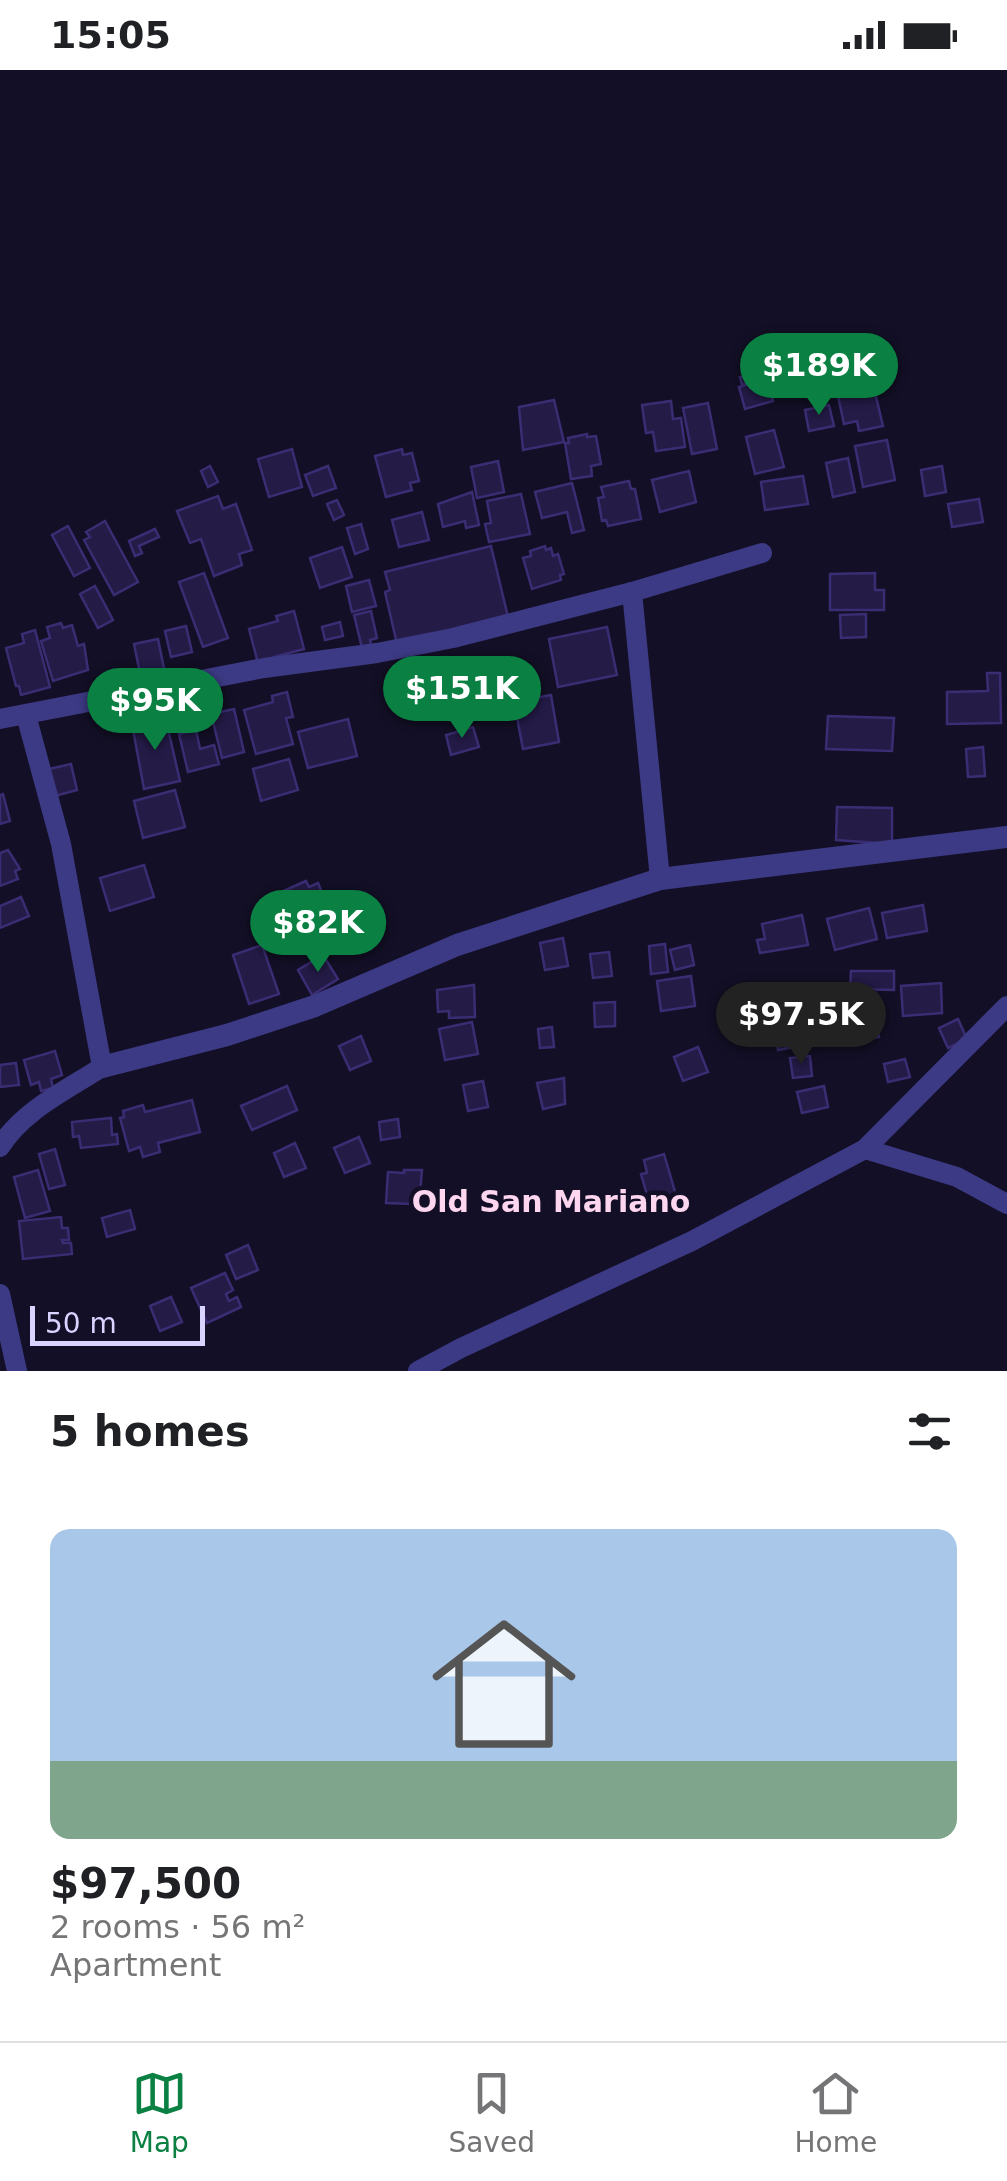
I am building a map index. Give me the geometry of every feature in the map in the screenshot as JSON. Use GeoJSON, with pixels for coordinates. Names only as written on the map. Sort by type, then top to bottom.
{"type":"FeatureCollection","features":[{"type":"Feature","properties":{"kind":"street"},"geometry":{"type":"LineString","coordinates":[[0,719],[264,668],[434,642],[632,592],[762,553]]}},
{"type":"Feature","properties":{"kind":"street"},"geometry":{"type":"LineString","coordinates":[[632,592],[660,879]]}},
{"type":"Feature","properties":{"kind":"street"},"geometry":{"type":"LineString","coordinates":[[26,715],[61,844],[102,1066]]}},
{"type":"Feature","properties":{"kind":"street"},"geometry":{"type":"LineString","coordinates":[[0,1147],[9,1132],[32,1112],[102,1066],[227,1034],[315,1006],[457,945],[660,879],[1007,837]]}},
{"type":"Feature","properties":{"kind":"street"},"geometry":{"type":"LineString","coordinates":[[418,1371],[692,1241],[864,1149],[1007,1006]]}},
{"type":"Feature","properties":{"kind":"street"},"geometry":{"type":"LineString","coordinates":[[864,1149],[957,1176],[1007,1204]]}},
{"type":"Feature","properties":{"kind":"street"},"geometry":{"type":"LineString","coordinates":[[0,1294],[17,1371]]}},
{"type":"Feature","properties":{"kind":"building"},"geometry":{"type":"Polygon","coordinates":[[[756,372],[759,379],[742,385],[740,377],[756,372]]]}},
{"type":"Feature","properties":{"kind":"building"},"geometry":{"type":"Polygon","coordinates":[[[766,379],[773,401],[745,409],[739,387],[766,379]]]}},
{"type":"Feature","properties":{"kind":"building"},"geometry":{"type":"Polygon","coordinates":[[[874,388],[883,426],[859,431],[857,421],[844,424],[838,396],[874,388]]]}},
{"type":"Feature","properties":{"kind":"building"},"geometry":{"type":"Polygon","coordinates":[[[554,400],[564,442],[523,450],[519,407],[554,400]]]}},
{"type":"Feature","properties":{"kind":"building"},"geometry":{"type":"Polygon","coordinates":[[[671,401],[673,419],[681,418],[685,447],[656,451],[653,432],[646,433],[642,405],[671,401]]]}},
{"type":"Feature","properties":{"kind":"building"},"geometry":{"type":"Polygon","coordinates":[[[708,403],[717,449],[692,454],[683,408],[708,403]]]}},
{"type":"Feature","properties":{"kind":"building"},"geometry":{"type":"Polygon","coordinates":[[[829,405],[834,426],[809,431],[805,410],[829,405]]]}},
{"type":"Feature","properties":{"kind":"building"},"geometry":{"type":"Polygon","coordinates":[[[774,430],[784,467],[755,474],[746,437],[774,430]]]}},
{"type":"Feature","properties":{"kind":"building"},"geometry":{"type":"Polygon","coordinates":[[[596,436],[601,464],[591,466],[592,476],[571,479],[565,443],[569,443],[568,438],[596,436]]]}},
{"type":"Feature","properties":{"kind":"building"},"geometry":{"type":"Polygon","coordinates":[[[887,440],[895,480],[863,487],[855,446],[887,440]]]}},
{"type":"Feature","properties":{"kind":"building"},"geometry":{"type":"Polygon","coordinates":[[[292,449],[302,487],[269,497],[258,459],[292,449]]]}},
{"type":"Feature","properties":{"kind":"building"},"geometry":{"type":"Polygon","coordinates":[[[402,449],[403,455],[412,453],[419,481],[410,483],[412,490],[386,497],[375,456],[402,449]]]}},
{"type":"Feature","properties":{"kind":"building"},"geometry":{"type":"Polygon","coordinates":[[[848,458],[855,492],[833,497],[826,463],[848,458]]]}},
{"type":"Feature","properties":{"kind":"building"},"geometry":{"type":"Polygon","coordinates":[[[498,461],[504,492],[477,498],[471,467],[498,461]]]}},
{"type":"Feature","properties":{"kind":"building"},"geometry":{"type":"Polygon","coordinates":[[[210,466],[218,482],[208,487],[201,471],[210,466]]]}},
{"type":"Feature","properties":{"kind":"building"},"geometry":{"type":"Polygon","coordinates":[[[328,466],[336,488],[313,496],[305,475],[328,466]]]}},
{"type":"Feature","properties":{"kind":"building"},"geometry":{"type":"Polygon","coordinates":[[[942,466],[946,492],[925,496],[921,470],[942,466]]]}},
{"type":"Feature","properties":{"kind":"building"},"geometry":{"type":"Polygon","coordinates":[[[689,471],[696,502],[660,512],[652,480],[689,471]]]}},
{"type":"Feature","properties":{"kind":"building"},"geometry":{"type":"Polygon","coordinates":[[[803,476],[808,504],[765,510],[761,482],[803,476]]]}},
{"type":"Feature","properties":{"kind":"building"},"geometry":{"type":"Polygon","coordinates":[[[629,481],[631,489],[635,489],[641,519],[608,526],[606,520],[602,521],[598,498],[604,497],[601,487],[629,481]]]}},
{"type":"Feature","properties":{"kind":"building"},"geometry":{"type":"Polygon","coordinates":[[[572,483],[584,530],[572,533],[567,512],[542,518],[535,492],[572,483]]]}},
{"type":"Feature","properties":{"kind":"building"},"geometry":{"type":"Polygon","coordinates":[[[472,492],[479,525],[466,528],[465,521],[443,527],[438,504],[472,492]]]}},
{"type":"Feature","properties":{"kind":"building"},"geometry":{"type":"Polygon","coordinates":[[[521,494],[530,534],[489,542],[485,524],[491,523],[487,501],[521,494]]]}},
{"type":"Feature","properties":{"kind":"building"},"geometry":{"type":"Polygon","coordinates":[[[218,496],[223,509],[236,504],[252,550],[239,554],[242,565],[214,576],[201,539],[190,543],[177,511],[218,496]]]}},
{"type":"Feature","properties":{"kind":"building"},"geometry":{"type":"Polygon","coordinates":[[[979,499],[983,522],[952,527],[948,504],[979,499]]]}},
{"type":"Feature","properties":{"kind":"building"},"geometry":{"type":"Polygon","coordinates":[[[337,500],[344,515],[334,520],[327,504],[337,500]]]}},
{"type":"Feature","properties":{"kind":"building"},"geometry":{"type":"Polygon","coordinates":[[[422,512],[429,540],[399,547],[392,520],[422,512]]]}},
{"type":"Feature","properties":{"kind":"building"},"geometry":{"type":"Polygon","coordinates":[[[105,521],[138,582],[114,595],[84,540],[90,537],[86,532],[105,521]]]}},
{"type":"Feature","properties":{"kind":"building"},"geometry":{"type":"Polygon","coordinates":[[[361,524],[368,549],[355,554],[347,528],[361,524]]]}},
{"type":"Feature","properties":{"kind":"building"},"geometry":{"type":"Polygon","coordinates":[[[68,526],[90,568],[74,576],[52,535],[68,526]]]}},
{"type":"Feature","properties":{"kind":"building"},"geometry":{"type":"Polygon","coordinates":[[[155,529],[159,537],[139,546],[142,553],[135,556],[129,541],[155,529]]]}},
{"type":"Feature","properties":{"kind":"building"},"geometry":{"type":"Polygon","coordinates":[[[491,546],[508,617],[397,644],[385,592],[390,590],[385,572],[491,546]]]}},
{"type":"Feature","properties":{"kind":"building"},"geometry":{"type":"Polygon","coordinates":[[[545,546],[546,550],[551,548],[553,556],[558,554],[564,574],[560,575],[561,580],[532,589],[523,558],[545,546]]]}},
{"type":"Feature","properties":{"kind":"building"},"geometry":{"type":"Polygon","coordinates":[[[342,547],[352,577],[320,588],[310,558],[342,547]]]}},
{"type":"Feature","properties":{"kind":"building"},"geometry":{"type":"Polygon","coordinates":[[[204,573],[228,638],[203,647],[179,582],[204,573]]]}},
{"type":"Feature","properties":{"kind":"building"},"geometry":{"type":"Polygon","coordinates":[[[875,573],[875,590],[884,590],[884,610],[830,610],[830,574],[875,573]]]}},
{"type":"Feature","properties":{"kind":"building"},"geometry":{"type":"Polygon","coordinates":[[[369,580],[376,606],[352,612],[346,586],[369,580]]]}},
{"type":"Feature","properties":{"kind":"building"},"geometry":{"type":"Polygon","coordinates":[[[95,586],[113,620],[98,628],[80,594],[95,586]]]}},
{"type":"Feature","properties":{"kind":"building"},"geometry":{"type":"Polygon","coordinates":[[[294,611],[304,649],[274,657],[259,667],[249,629],[278,621],[276,616],[294,611]]]}},
{"type":"Feature","properties":{"kind":"building"},"geometry":{"type":"Polygon","coordinates":[[[371,611],[377,638],[370,640],[372,650],[363,652],[354,615],[371,611]]]}},
{"type":"Feature","properties":{"kind":"building"},"geometry":{"type":"Polygon","coordinates":[[[866,614],[866,637],[841,638],[840,615],[866,614]]]}},
{"type":"Feature","properties":{"kind":"building"},"geometry":{"type":"Polygon","coordinates":[[[340,622],[343,636],[325,640],[322,627],[340,622]]]}},
{"type":"Feature","properties":{"kind":"building"},"geometry":{"type":"Polygon","coordinates":[[[61,623],[63,628],[72,625],[78,646],[84,644],[88,670],[53,681],[41,641],[50,638],[47,627],[61,623]]]}},
{"type":"Feature","properties":{"kind":"building"},"geometry":{"type":"Polygon","coordinates":[[[186,626],[192,652],[171,657],[165,631],[186,626]]]}},
{"type":"Feature","properties":{"kind":"building"},"geometry":{"type":"Polygon","coordinates":[[[607,627],[617,675],[558,687],[549,639],[607,627]]]}},
{"type":"Feature","properties":{"kind":"building"},"geometry":{"type":"Polygon","coordinates":[[[35,630],[50,687],[21,695],[6,648],[24,643],[22,634],[35,630]]]}},
{"type":"Feature","properties":{"kind":"building"},"geometry":{"type":"Polygon","coordinates":[[[158,639],[167,683],[143,688],[134,644],[158,639]]]}},
{"type":"Feature","properties":{"kind":"building"},"geometry":{"type":"Polygon","coordinates":[[[987,673],[1000,673],[1001,723],[947,724],[947,692],[988,691],[987,673]]]}},
{"type":"Feature","properties":{"kind":"building"},"geometry":{"type":"Polygon","coordinates":[[[287,692],[293,717],[286,718],[293,744],[256,754],[244,710],[273,702],[272,696],[287,692]]]}},
{"type":"Feature","properties":{"kind":"building"},"geometry":{"type":"Polygon","coordinates":[[[551,695],[559,742],[523,749],[514,702],[551,695]]]}},
{"type":"Feature","properties":{"kind":"building"},"geometry":{"type":"Polygon","coordinates":[[[234,709],[244,752],[222,758],[211,714],[234,709]]]}},
{"type":"Feature","properties":{"kind":"building"},"geometry":{"type":"Polygon","coordinates":[[[165,716],[180,781],[144,789],[132,724],[165,716]]]}},
{"type":"Feature","properties":{"kind":"building"},"geometry":{"type":"Polygon","coordinates":[[[828,716],[894,718],[892,751],[826,749],[828,716]]]}},
{"type":"Feature","properties":{"kind":"building"},"geometry":{"type":"Polygon","coordinates":[[[348,719],[357,756],[308,768],[298,732],[348,719]]]}},
{"type":"Feature","properties":{"kind":"building"},"geometry":{"type":"Polygon","coordinates":[[[473,727],[479,747],[451,755],[446,735],[473,727]]]}},
{"type":"Feature","properties":{"kind":"building"},"geometry":{"type":"Polygon","coordinates":[[[196,730],[200,749],[214,745],[219,764],[188,772],[179,734],[196,730]]]}},
{"type":"Feature","properties":{"kind":"building"},"geometry":{"type":"Polygon","coordinates":[[[983,747],[985,776],[968,777],[966,749],[983,747]]]}},
{"type":"Feature","properties":{"kind":"building"},"geometry":{"type":"Polygon","coordinates":[[[289,759],[298,790],[261,801],[253,769],[289,759]]]}},
{"type":"Feature","properties":{"kind":"building"},"geometry":{"type":"Polygon","coordinates":[[[71,764],[77,790],[55,796],[49,769],[71,764]]]}},
{"type":"Feature","properties":{"kind":"building"},"geometry":{"type":"Polygon","coordinates":[[[175,790],[185,827],[143,838],[134,801],[175,790]]]}},
{"type":"Feature","properties":{"kind":"building"},"geometry":{"type":"Polygon","coordinates":[[[3,794],[10,821],[0,824],[0,795],[3,794]]]}},
{"type":"Feature","properties":{"kind":"building"},"geometry":{"type":"Polygon","coordinates":[[[837,807],[892,808],[892,844],[836,840],[837,807]]]}},
{"type":"Feature","properties":{"kind":"building"},"geometry":{"type":"Polygon","coordinates":[[[8,850],[20,869],[15,871],[18,879],[0,886],[0,853],[8,850]]]}},
{"type":"Feature","properties":{"kind":"building"},"geometry":{"type":"Polygon","coordinates":[[[144,865],[154,897],[110,911],[100,878],[144,865]]]}},
{"type":"Feature","properties":{"kind":"building"},"geometry":{"type":"Polygon","coordinates":[[[306,881],[309,887],[318,883],[330,912],[320,917],[324,924],[279,943],[261,901],[306,881]]]}},
{"type":"Feature","properties":{"kind":"building"},"geometry":{"type":"Polygon","coordinates":[[[21,897],[29,916],[0,928],[0,906],[21,897]]]}},
{"type":"Feature","properties":{"kind":"building"},"geometry":{"type":"Polygon","coordinates":[[[923,905],[927,931],[887,938],[882,913],[923,905]]]}},
{"type":"Feature","properties":{"kind":"building"},"geometry":{"type":"Polygon","coordinates":[[[869,908],[877,939],[835,950],[827,919],[869,908]]]}},
{"type":"Feature","properties":{"kind":"building"},"geometry":{"type":"Polygon","coordinates":[[[802,915],[808,945],[760,953],[757,940],[765,939],[762,924],[802,915]]]}},
{"type":"Feature","properties":{"kind":"building"},"geometry":{"type":"Polygon","coordinates":[[[563,938],[568,966],[545,970],[540,943],[563,938]]]}},
{"type":"Feature","properties":{"kind":"building"},"geometry":{"type":"Polygon","coordinates":[[[665,944],[668,972],[651,974],[649,946],[665,944]]]}},
{"type":"Feature","properties":{"kind":"building"},"geometry":{"type":"Polygon","coordinates":[[[262,945],[279,994],[249,1004],[233,955],[262,945]]]}},
{"type":"Feature","properties":{"kind":"building"},"geometry":{"type":"Polygon","coordinates":[[[690,945],[694,965],[675,970],[670,950],[690,945]]]}},
{"type":"Feature","properties":{"kind":"building"},"geometry":{"type":"Polygon","coordinates":[[[609,952],[612,976],[593,978],[590,954],[609,952]]]}},
{"type":"Feature","properties":{"kind":"building"},"geometry":{"type":"Polygon","coordinates":[[[323,955],[338,979],[312,995],[298,970],[323,955]]]}},
{"type":"Feature","properties":{"kind":"building"},"geometry":{"type":"Polygon","coordinates":[[[851,971],[894,971],[894,990],[850,989],[851,971]]]}},
{"type":"Feature","properties":{"kind":"building"},"geometry":{"type":"Polygon","coordinates":[[[691,976],[695,1006],[661,1011],[657,981],[691,976]]]}},
{"type":"Feature","properties":{"kind":"building"},"geometry":{"type":"Polygon","coordinates":[[[941,983],[942,1013],[903,1016],[901,986],[941,983]]]}},
{"type":"Feature","properties":{"kind":"building"},"geometry":{"type":"Polygon","coordinates":[[[474,985],[475,1017],[449,1018],[449,1011],[438,1012],[437,990],[474,985]]]}},
{"type":"Feature","properties":{"kind":"building"},"geometry":{"type":"Polygon","coordinates":[[[760,986],[765,1016],[738,1021],[732,991],[760,986]]]}},
{"type":"Feature","properties":{"kind":"building"},"geometry":{"type":"Polygon","coordinates":[[[615,1002],[615,1026],[595,1027],[594,1003],[615,1002]]]}},
{"type":"Feature","properties":{"kind":"building"},"geometry":{"type":"Polygon","coordinates":[[[874,1009],[879,1037],[838,1044],[834,1016],[874,1009]]]}},
{"type":"Feature","properties":{"kind":"building"},"geometry":{"type":"Polygon","coordinates":[[[798,1010],[801,1029],[772,1033],[770,1014],[798,1010]]]}},
{"type":"Feature","properties":{"kind":"building"},"geometry":{"type":"Polygon","coordinates":[[[958,1019],[967,1039],[948,1048],[939,1028],[958,1019]]]}},
{"type":"Feature","properties":{"kind":"building"},"geometry":{"type":"Polygon","coordinates":[[[472,1022],[478,1054],[445,1060],[439,1029],[472,1022]]]}},
{"type":"Feature","properties":{"kind":"building"},"geometry":{"type":"Polygon","coordinates":[[[552,1027],[554,1047],[540,1048],[538,1029],[552,1027]]]}},
{"type":"Feature","properties":{"kind":"building"},"geometry":{"type":"Polygon","coordinates":[[[803,1030],[805,1045],[778,1050],[776,1035],[803,1030]]]}},
{"type":"Feature","properties":{"kind":"building"},"geometry":{"type":"Polygon","coordinates":[[[361,1036],[371,1061],[350,1070],[339,1046],[361,1036]]]}},
{"type":"Feature","properties":{"kind":"building"},"geometry":{"type":"Polygon","coordinates":[[[698,1047],[708,1072],[683,1081],[674,1057],[698,1047]]]}},
{"type":"Feature","properties":{"kind":"building"},"geometry":{"type":"Polygon","coordinates":[[[55,1051],[62,1075],[51,1079],[53,1088],[41,1091],[39,1082],[31,1085],[24,1060],[55,1051]]]}},
{"type":"Feature","properties":{"kind":"building"},"geometry":{"type":"Polygon","coordinates":[[[810,1056],[812,1076],[793,1078],[790,1058],[810,1056]]]}},
{"type":"Feature","properties":{"kind":"building"},"geometry":{"type":"Polygon","coordinates":[[[905,1059],[910,1077],[888,1082],[884,1064],[905,1059]]]}},
{"type":"Feature","properties":{"kind":"building"},"geometry":{"type":"Polygon","coordinates":[[[16,1063],[19,1085],[0,1087],[0,1065],[16,1063]]]}},
{"type":"Feature","properties":{"kind":"building"},"geometry":{"type":"Polygon","coordinates":[[[564,1078],[565,1104],[543,1109],[537,1083],[564,1078]]]}},
{"type":"Feature","properties":{"kind":"building"},"geometry":{"type":"Polygon","coordinates":[[[483,1081],[488,1107],[468,1111],[463,1085],[483,1081]]]}},
{"type":"Feature","properties":{"kind":"building"},"geometry":{"type":"Polygon","coordinates":[[[287,1086],[297,1110],[252,1130],[241,1106],[287,1086]]]}},
{"type":"Feature","properties":{"kind":"building"},"geometry":{"type":"Polygon","coordinates":[[[824,1086],[828,1107],[802,1113],[797,1092],[824,1086]]]}},
{"type":"Feature","properties":{"kind":"building"},"geometry":{"type":"Polygon","coordinates":[[[192,1100],[200,1132],[158,1143],[160,1152],[143,1157],[140,1147],[129,1151],[120,1118],[124,1117],[123,1111],[143,1105],[145,1112],[192,1100]]]}},
{"type":"Feature","properties":{"kind":"building"},"geometry":{"type":"Polygon","coordinates":[[[111,1118],[112,1135],[117,1134],[118,1144],[81,1148],[79,1136],[73,1137],[72,1122],[111,1118]]]}},
{"type":"Feature","properties":{"kind":"building"},"geometry":{"type":"Polygon","coordinates":[[[398,1119],[400,1137],[381,1140],[379,1122],[398,1119]]]}},
{"type":"Feature","properties":{"kind":"building"},"geometry":{"type":"Polygon","coordinates":[[[359,1137],[370,1163],[345,1173],[334,1148],[359,1137]]]}},
{"type":"Feature","properties":{"kind":"building"},"geometry":{"type":"Polygon","coordinates":[[[295,1143],[306,1168],[284,1177],[274,1153],[295,1143]]]}},
{"type":"Feature","properties":{"kind":"building"},"geometry":{"type":"Polygon","coordinates":[[[55,1149],[65,1185],[49,1189],[39,1154],[55,1149]]]}},
{"type":"Feature","properties":{"kind":"building"},"geometry":{"type":"Polygon","coordinates":[[[664,1154],[676,1195],[649,1202],[641,1174],[647,1173],[644,1160],[664,1154]]]}},
{"type":"Feature","properties":{"kind":"building"},"geometry":{"type":"Polygon","coordinates":[[[38,1170],[50,1211],[25,1218],[14,1177],[38,1170]]]}},
{"type":"Feature","properties":{"kind":"building"},"geometry":{"type":"Polygon","coordinates":[[[422,1170],[420,1194],[414,1194],[414,1204],[386,1203],[388,1172],[422,1170]]]}},
{"type":"Feature","properties":{"kind":"building"},"geometry":{"type":"Polygon","coordinates":[[[130,1210],[135,1229],[107,1237],[102,1218],[130,1210]]]}},
{"type":"Feature","properties":{"kind":"building"},"geometry":{"type":"Polygon","coordinates":[[[61,1217],[69,1240],[62,1240],[71,1243],[72,1254],[23,1259],[19,1221],[61,1217]]]}},
{"type":"Feature","properties":{"kind":"building"},"geometry":{"type":"Polygon","coordinates":[[[248,1245],[258,1270],[236,1279],[226,1255],[248,1245]]]}},
{"type":"Feature","properties":{"kind":"building"},"geometry":{"type":"Polygon","coordinates":[[[225,1273],[233,1290],[226,1294],[229,1301],[237,1297],[241,1307],[207,1323],[191,1288],[225,1273]]]}},
{"type":"Feature","properties":{"kind":"building"},"geometry":{"type":"Polygon","coordinates":[[[171,1297],[182,1322],[160,1331],[150,1306],[171,1297]]]}},
{"type":"Feature","properties":{"kind":"district","name":"Old San Mariano"},"geometry":{"type":"Point","coordinates":[551,1202]}}]}
